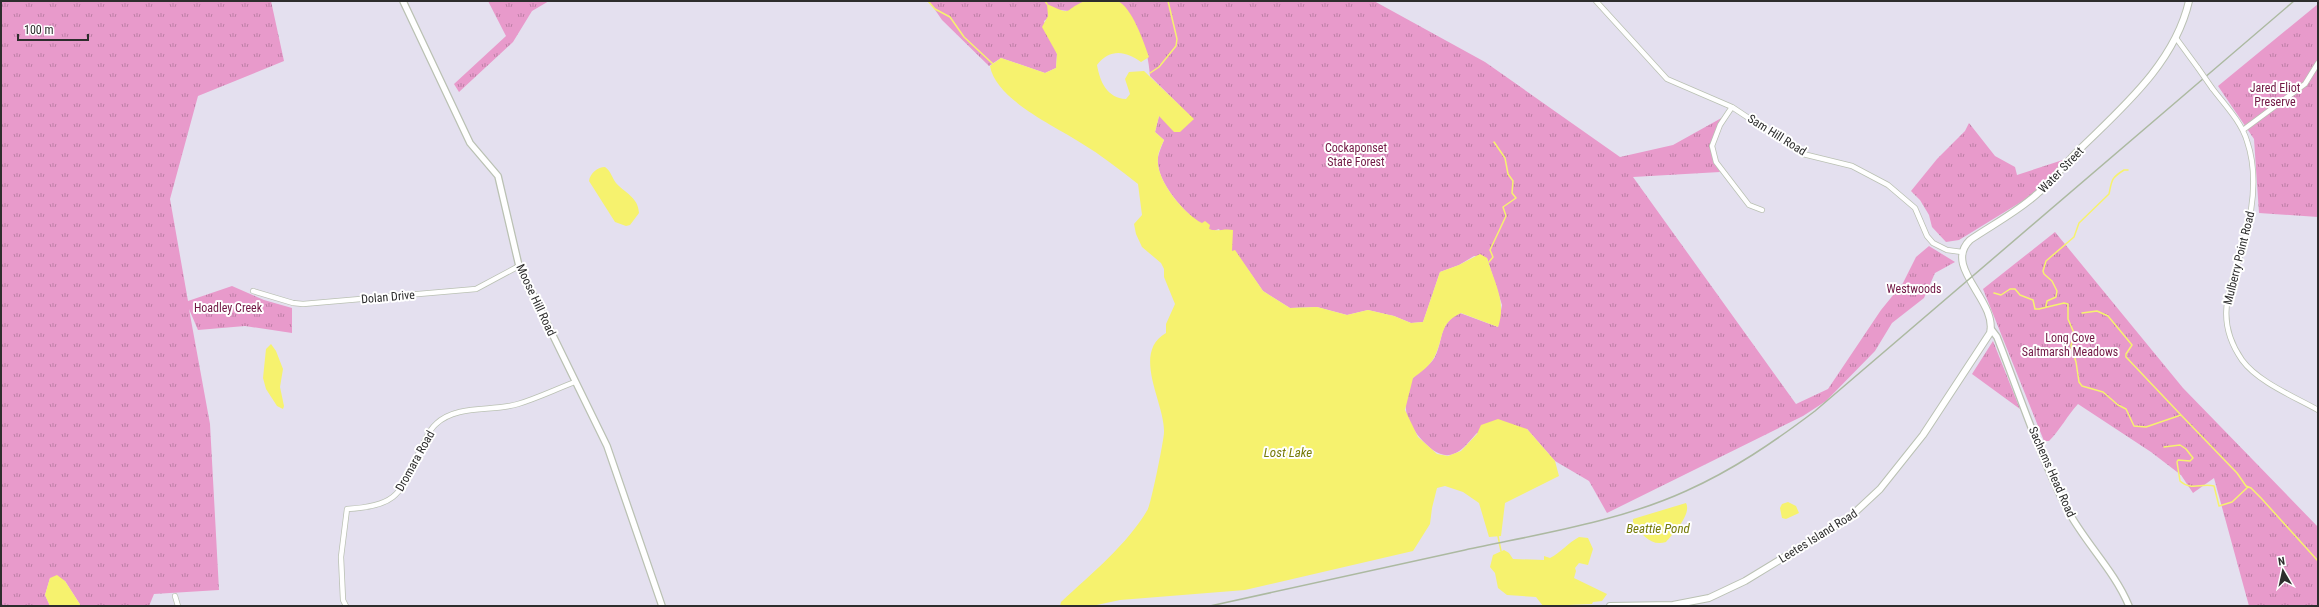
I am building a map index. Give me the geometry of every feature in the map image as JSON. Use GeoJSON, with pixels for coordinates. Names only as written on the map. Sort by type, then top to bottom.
{"type":"FeatureCollection","features":[{"type":"Feature","properties":{"kind":"main road","name":"Water Street"},"geometry":{"type":"LineString","coordinates":[[1962,252],[1970,240],[2038,193],[2080,149],[2112,119],[2147,80],[2176,38],[2183,23],[2188,2]]}},
{"type":"Feature","properties":{"kind":"main road"},"geometry":{"type":"LineString","coordinates":[[1962,252],[1964,269],[1980,295],[1991,329]]}},
{"type":"Feature","properties":{"kind":"main road","name":"Leetes Island Road"},"geometry":{"type":"LineString","coordinates":[[1610,606],[1673,606],[1709,598],[1744,580],[1850,517],[1880,489],[1924,435],[1987,340],[1991,329]]}},
{"type":"Feature","properties":{"kind":"street","name":"Moose Hill Road"},"geometry":{"type":"LineString","coordinates":[[403,1],[470,143],[498,176],[519,266],[607,446],[662,606]]}},
{"type":"Feature","properties":{"kind":"street","name":"Sam Hill Road"},"geometry":{"type":"LineString","coordinates":[[1596,1],[1667,79],[1732,107],[1804,154],[1852,166],[1895,190],[1915,208],[1927,236],[1933,243],[1947,250],[1962,252]]}},
{"type":"Feature","properties":{"kind":"street","name":"Mulberry Point Road"},"geometry":{"type":"LineString","coordinates":[[2176,38],[2243,130],[2251,160],[2253,196],[2244,243],[2225,304],[2226,321],[2231,338],[2243,361],[2256,373],[2282,391],[2317,409]]}},
{"type":"Feature","properties":{"kind":"street"},"geometry":{"type":"LineString","coordinates":[[2243,130],[2305,84],[2318,63]]}},
{"type":"Feature","properties":{"kind":"street"},"geometry":{"type":"LineString","coordinates":[[1732,107],[1720,125],[1712,146],[1716,162],[1749,205],[1762,210]]}},
{"type":"Feature","properties":{"kind":"street","name":"Dolan Drive"},"geometry":{"type":"LineString","coordinates":[[253,291],[293,303],[303,304],[476,289],[519,266]]}},
{"type":"Feature","properties":{"kind":"street","name":"Sachems Head Road"},"geometry":{"type":"LineString","coordinates":[[1991,329],[1996,337],[2067,508],[2085,538],[2116,580],[2129,606]]}},
{"type":"Feature","properties":{"kind":"street","name":"Dromara Road"},"geometry":{"type":"LineString","coordinates":[[346,606],[343,600],[341,557],[347,508],[370,508],[392,499],[403,487],[412,466],[436,423],[451,415],[517,405],[575,382]]}},
{"type":"Feature","properties":{"kind":"street"},"geometry":{"type":"LineString","coordinates":[[2317,409],[2318,403]]}},
{"type":"Feature","properties":{"kind":"street"},"geometry":{"type":"LineString","coordinates":[[175,596],[178,606]]}},
{"type":"Feature","properties":{"kind":"green space","name":"Hoadley Creek"},"geometry":{"type":"Polygon","coordinates":[[[1,1],[271,1],[284,61],[198,96],[170,199],[188,301],[232,286],[264,300],[292,308],[292,333],[245,326],[198,330],[189,309],[210,424],[219,590],[154,594],[149,606],[81,606],[65,581],[50,578],[45,595],[50,606],[1,606],[1,1]]]}},
{"type":"Feature","properties":{"kind":"green space"},"geometry":{"type":"Polygon","coordinates":[[[488,1],[549,1],[532,11],[513,42],[459,92],[454,84],[506,36],[488,1]]]}},
{"type":"Feature","properties":{"kind":"green space"},"geometry":{"type":"Polygon","coordinates":[[[929,1],[1085,1],[1070,11],[1059,10],[1044,21],[1057,54],[1056,68],[1045,73],[1001,58],[989,66],[942,20],[929,1]]]}},
{"type":"Feature","properties":{"kind":"green space","name":"Cockaponset State Forest"},"geometry":{"type":"Polygon","coordinates":[[[1115,1],[1374,1],[1485,62],[1620,157],[1673,145],[1725,116],[1715,137],[1712,149],[1715,163],[1720,172],[1633,177],[1796,404],[1828,389],[1881,310],[1903,283],[1916,257],[1929,246],[1955,262],[1935,273],[1924,298],[1892,323],[1875,351],[1826,401],[1803,416],[1607,513],[1589,481],[1555,461],[1527,429],[1477,433],[1461,450],[1453,454],[1442,455],[1428,446],[1421,439],[1410,423],[1407,416],[1406,405],[1412,379],[1430,364],[1435,357],[1443,332],[1448,322],[1460,313],[1498,327],[1502,305],[1487,258],[1474,256],[1459,265],[1440,272],[1423,322],[1411,323],[1394,316],[1368,310],[1347,315],[1317,307],[1290,308],[1263,291],[1235,251],[1232,251],[1219,229],[1213,231],[1204,227],[1185,211],[1168,189],[1162,178],[1158,167],[1158,157],[1164,140],[1155,132],[1159,116],[1193,119],[1150,76],[1147,54],[1140,35],[1129,17],[1115,1]]]}},
{"type":"Feature","properties":{"kind":"green space","name":"Jared Eliot Preserve"},"geometry":{"type":"Polygon","coordinates":[[[2318,4],[2318,217],[2259,213],[2254,139],[2218,86],[2318,4]]]}},
{"type":"Feature","properties":{"kind":"green space"},"geometry":{"type":"Polygon","coordinates":[[[1969,123],[1995,156],[2015,167],[2017,175],[2069,158],[2034,194],[1959,240],[1946,242],[1932,227],[1929,215],[1920,200],[1911,191],[1937,159],[1965,131],[1969,123]]]}},
{"type":"Feature","properties":{"kind":"green space","name":"Long Cove Saltmarsh Meadows"},"geometry":{"type":"Polygon","coordinates":[[[2055,232],[2183,388],[2318,527],[2318,606],[2249,606],[2214,478],[2193,493],[2181,475],[2151,452],[2078,404],[2053,437],[2049,441],[2044,441],[1983,289],[2055,232]]]}},
{"type":"Feature","properties":{"kind":"green space","name":"Long Cove Saltmarsh Meadows"},"geometry":{"type":"Polygon","coordinates":[[[1993,341],[2020,409],[1972,374],[1993,341]]]}},
{"type":"Feature","properties":{"kind":"water","name":"Lost Lake"},"geometry":{"type":"Polygon","coordinates":[[[1085,1],[1117,1],[1128,10],[1141,34],[1149,57],[1141,62],[1130,55],[1118,53],[1107,56],[1097,65],[1102,83],[1114,96],[1126,99],[1130,94],[1125,79],[1129,72],[1144,71],[1194,119],[1180,132],[1174,132],[1159,116],[1155,132],[1164,140],[1158,156],[1158,166],[1161,176],[1179,204],[1202,223],[1205,221],[1210,225],[1209,229],[1233,230],[1232,251],[1235,250],[1263,291],[1290,308],[1317,307],[1347,315],[1368,310],[1394,316],[1411,323],[1423,322],[1440,272],[1459,265],[1480,254],[1487,258],[1500,301],[1501,309],[1498,327],[1461,313],[1449,321],[1445,326],[1433,360],[1413,378],[1405,410],[1418,437],[1437,454],[1448,456],[1461,451],[1477,434],[1481,425],[1498,419],[1527,429],[1555,461],[1559,476],[1505,503],[1501,536],[1489,537],[1479,503],[1463,492],[1445,486],[1437,488],[1430,524],[1413,551],[1245,590],[1120,600],[1092,606],[1060,606],[1061,602],[1096,570],[1130,535],[1148,509],[1157,472],[1164,432],[1163,420],[1152,379],[1150,365],[1151,353],[1156,342],[1166,333],[1166,324],[1175,304],[1164,277],[1164,269],[1161,263],[1142,247],[1136,234],[1134,224],[1142,215],[1138,184],[1096,152],[1042,120],[1015,101],[1003,90],[995,78],[990,66],[1001,58],[1045,73],[1056,68],[1057,54],[1042,27],[1048,16],[1047,4],[1068,11],[1085,1]]]}},
{"type":"Feature","properties":{"kind":"water"},"geometry":{"type":"Polygon","coordinates":[[[605,167],[609,170],[616,183],[634,199],[636,203],[639,213],[630,225],[626,226],[615,222],[589,181],[591,175],[595,171],[605,167]]]}},
{"type":"Feature","properties":{"kind":"water"},"geometry":{"type":"Polygon","coordinates":[[[271,344],[276,351],[283,369],[280,387],[284,406],[283,409],[277,406],[266,389],[263,378],[266,349],[271,344]]]}},
{"type":"Feature","properties":{"kind":"water"},"geometry":{"type":"Polygon","coordinates":[[[1788,502],[1796,506],[1799,513],[1786,519],[1782,518],[1780,508],[1782,504],[1788,502]]]}},
{"type":"Feature","properties":{"kind":"water","name":"Beattie Pond"},"geometry":{"type":"Polygon","coordinates":[[[1686,503],[1687,508],[1684,518],[1666,542],[1656,543],[1647,539],[1633,524],[1633,519],[1686,503]]]}},
{"type":"Feature","properties":{"kind":"water"},"geometry":{"type":"Polygon","coordinates":[[[1579,537],[1588,538],[1593,549],[1588,565],[1579,563],[1575,568],[1576,571],[1574,578],[1607,594],[1602,601],[1593,602],[1592,604],[1543,606],[1536,597],[1507,595],[1498,588],[1495,573],[1490,567],[1493,555],[1504,550],[1509,553],[1513,559],[1544,560],[1544,556],[1550,558],[1579,537]]]}},
{"type":"Feature","properties":{"kind":"water"},"geometry":{"type":"Polygon","coordinates":[[[57,575],[65,581],[81,606],[50,606],[45,595],[50,578],[57,575]]]}},
{"type":"Feature","properties":{"kind":"waterway"},"geometry":{"type":"LineString","coordinates":[[928,1],[935,9],[950,17],[964,37],[993,64]]}},
{"type":"Feature","properties":{"kind":"waterway"},"geometry":{"type":"LineString","coordinates":[[1150,73],[1159,67],[1176,46],[1177,39],[1168,1]]}},
{"type":"Feature","properties":{"kind":"waterway"},"geometry":{"type":"LineString","coordinates":[[1489,262],[1493,257],[1490,250],[1506,216],[1503,207],[1516,198],[1512,193],[1513,181],[1508,174],[1505,158],[1494,142]]}},
{"type":"Feature","properties":{"kind":"waterway"},"geometry":{"type":"LineString","coordinates":[[2046,306],[2047,301],[2056,297],[2057,291],[2052,281],[2044,274],[2043,271],[2046,261],[2074,237],[2079,223],[2109,194],[2114,177],[2124,170],[2128,170]]}},
{"type":"Feature","properties":{"kind":"waterway"},"geometry":{"type":"LineString","coordinates":[[1994,293],[2001,295],[2010,289],[2015,289],[2020,295],[2033,300],[2035,309],[2064,303],[2068,304],[2068,319],[2074,333],[2071,346],[2076,362],[2079,382],[2082,386],[2103,392],[2118,405],[2126,409],[2134,426],[2146,427],[2181,415],[2237,473],[2246,486],[2251,488],[2261,498],[2318,561]]}},
{"type":"Feature","properties":{"kind":"waterway"},"geometry":{"type":"LineString","coordinates":[[2082,313],[2097,311],[2108,316],[2132,345],[2126,354],[2126,357],[2181,415]]}},
{"type":"Feature","properties":{"kind":"waterway"},"geometry":{"type":"LineString","coordinates":[[2164,447],[2180,445],[2186,449],[2193,458],[2190,461],[2178,460],[2180,481],[2188,486],[2214,486],[2219,506],[2232,502],[2248,487]]}},
{"type":"Feature","properties":{"kind":"waterway"},"geometry":{"type":"LineString","coordinates":[[1498,536],[1501,551]]}},
{"type":"Feature","properties":{"kind":"railway"},"geometry":{"type":"LineString","coordinates":[[1210,606],[1606,519],[1660,502],[1703,483],[1737,465],[1784,434],[1815,411],[2294,1]]}},
{"type":"Feature","properties":{"kind":"park label","name":"Westwoods"},"geometry":{"type":"Point","coordinates":[1914,289]}}]}
